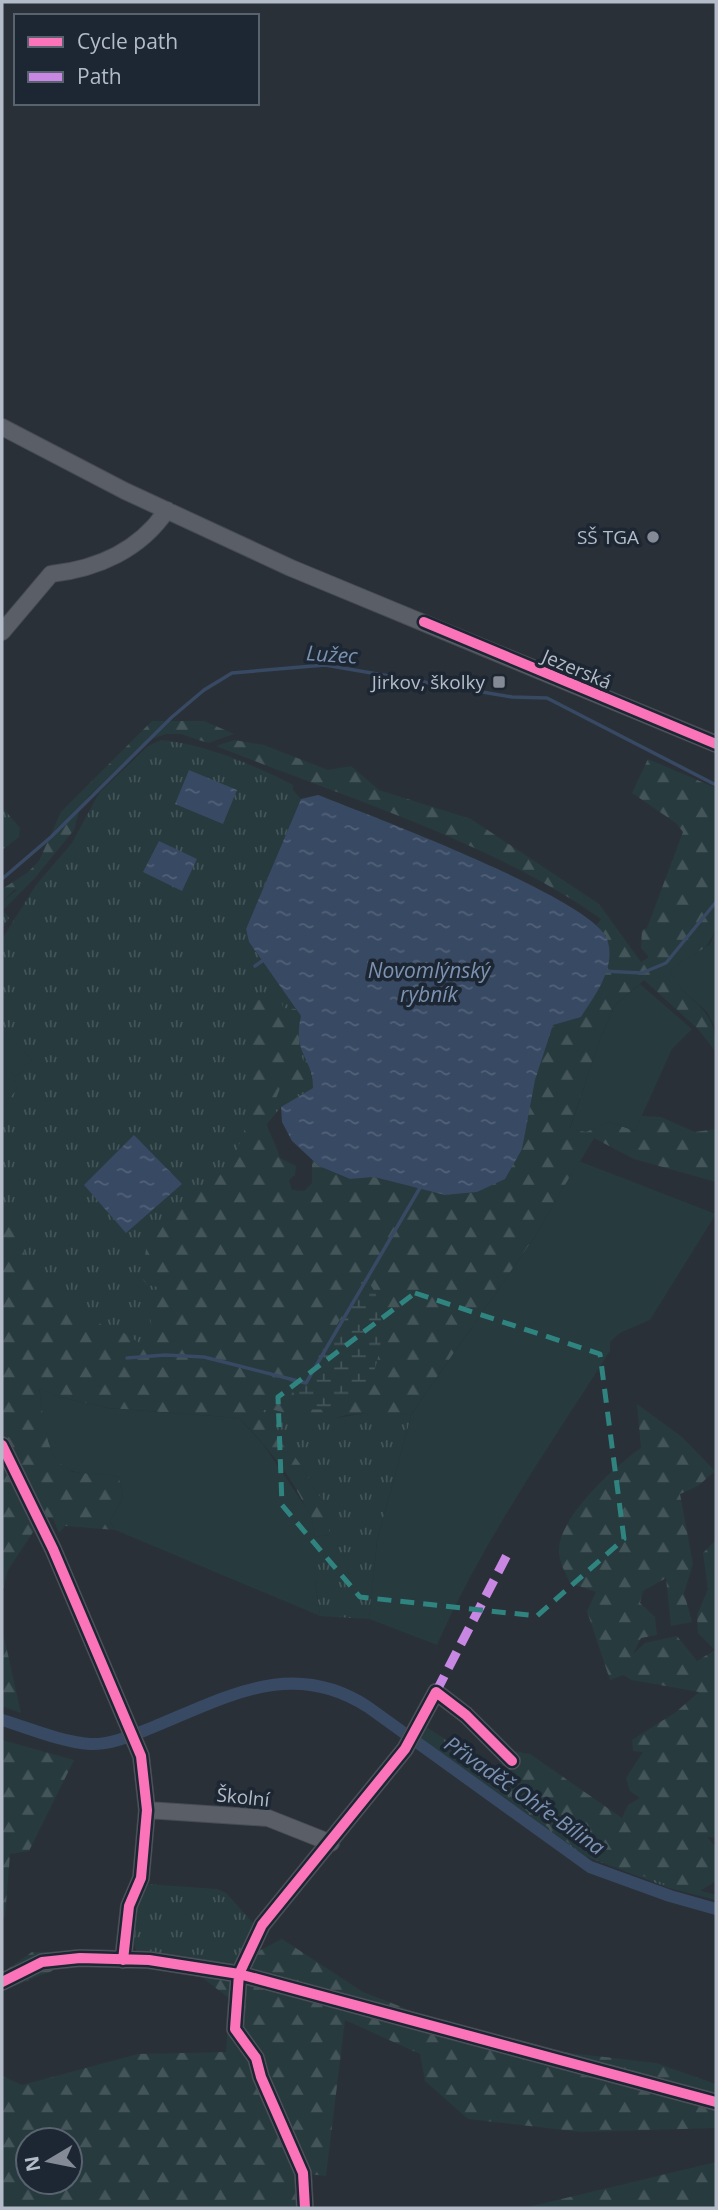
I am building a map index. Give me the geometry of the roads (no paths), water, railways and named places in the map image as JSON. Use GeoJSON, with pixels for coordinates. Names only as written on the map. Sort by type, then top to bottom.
{"type":"FeatureCollection","features":[{"type":"Feature","properties":{"kind":"street","name":"Jezerská"},"geometry":{"type":"LineString","coordinates":[[2,427],[125,491],[292,568],[716,744]]}},
{"type":"Feature","properties":{"kind":"street"},"geometry":{"type":"LineString","coordinates":[[2,632],[51,574],[74,572],[136,545],[155,528],[167,510]]}},
{"type":"Feature","properties":{"kind":"street"},"geometry":{"type":"LineString","coordinates":[[2,1445],[53,1549],[138,1748],[147,1790],[147,1810],[141,1878],[129,1906],[123,1960]]}},
{"type":"Feature","properties":{"kind":"street"},"geometry":{"type":"LineString","coordinates":[[305,2208],[303,2174],[261,2077],[256,2058],[235,2029],[239,1973],[262,1925],[405,1749],[420,1727],[436,1692],[466,1715],[512,1761]]}},
{"type":"Feature","properties":{"kind":"street","name":"Školní"},"geometry":{"type":"LineString","coordinates":[[147,1810],[268,1818],[331,1843]]}},
{"type":"Feature","properties":{"kind":"street"},"geometry":{"type":"LineString","coordinates":[[2,1983],[42,1962],[80,1958],[149,1960],[239,1973],[716,2102]]}},
{"type":"Feature","properties":{"kind":"water"},"geometry":{"type":"Polygon","coordinates":[[[189,770],[237,790],[223,824],[175,804],[189,770]]]}},
{"type":"Feature","properties":{"kind":"water","name":"Novomlýnský rybník"},"geometry":{"type":"Polygon","coordinates":[[[318,795],[427,838],[522,880],[592,922],[607,939],[607,970],[581,1017],[553,1025],[535,1080],[522,1149],[505,1179],[477,1192],[445,1195],[374,1177],[350,1179],[319,1166],[292,1141],[282,1122],[281,1107],[313,1088],[310,1069],[299,1039],[301,1016],[249,942],[246,929],[301,799],[318,795]]]}},
{"type":"Feature","properties":{"kind":"water"},"geometry":{"type":"Polygon","coordinates":[[[159,841],[197,859],[182,891],[143,872],[159,841]]]}},
{"type":"Feature","properties":{"kind":"water"},"geometry":{"type":"Polygon","coordinates":[[[134,1135],[182,1184],[126,1233],[84,1185],[134,1135]]]}},
{"type":"Feature","properties":{"kind":"waterway","name":"Lužec"},"geometry":{"type":"LineString","coordinates":[[2,879],[51,837],[172,717],[204,690],[232,673],[325,665],[512,697],[547,698],[716,785]]}},
{"type":"Feature","properties":{"kind":"waterway"},"geometry":{"type":"LineString","coordinates":[[603,971],[642,973],[666,963],[716,902]]}},
{"type":"Feature","properties":{"kind":"waterway"},"geometry":{"type":"LineString","coordinates":[[255,966],[265,959]]}},
{"type":"Feature","properties":{"kind":"waterway"},"geometry":{"type":"LineString","coordinates":[[127,1358],[165,1355],[204,1357],[306,1383],[421,1186]]}},
{"type":"Feature","properties":{"kind":"waterway","name":"Přivaděč Ohře-Bílina"},"geometry":{"type":"LineString","coordinates":[[2,1720],[68,1741],[98,1744],[129,1736],[232,1695],[259,1688],[285,1684],[312,1685],[340,1692],[368,1707],[590,1867],[670,1896],[716,1909]]}},
{"type":"Feature","properties":{"kind":"place","name":"SŠ TGA"},"geometry":{"type":"Point","coordinates":[653,537]}},
{"type":"Feature","properties":{"kind":"place","name":"Jirkov, školky"},"geometry":{"type":"Point","coordinates":[499,682]}}]}
